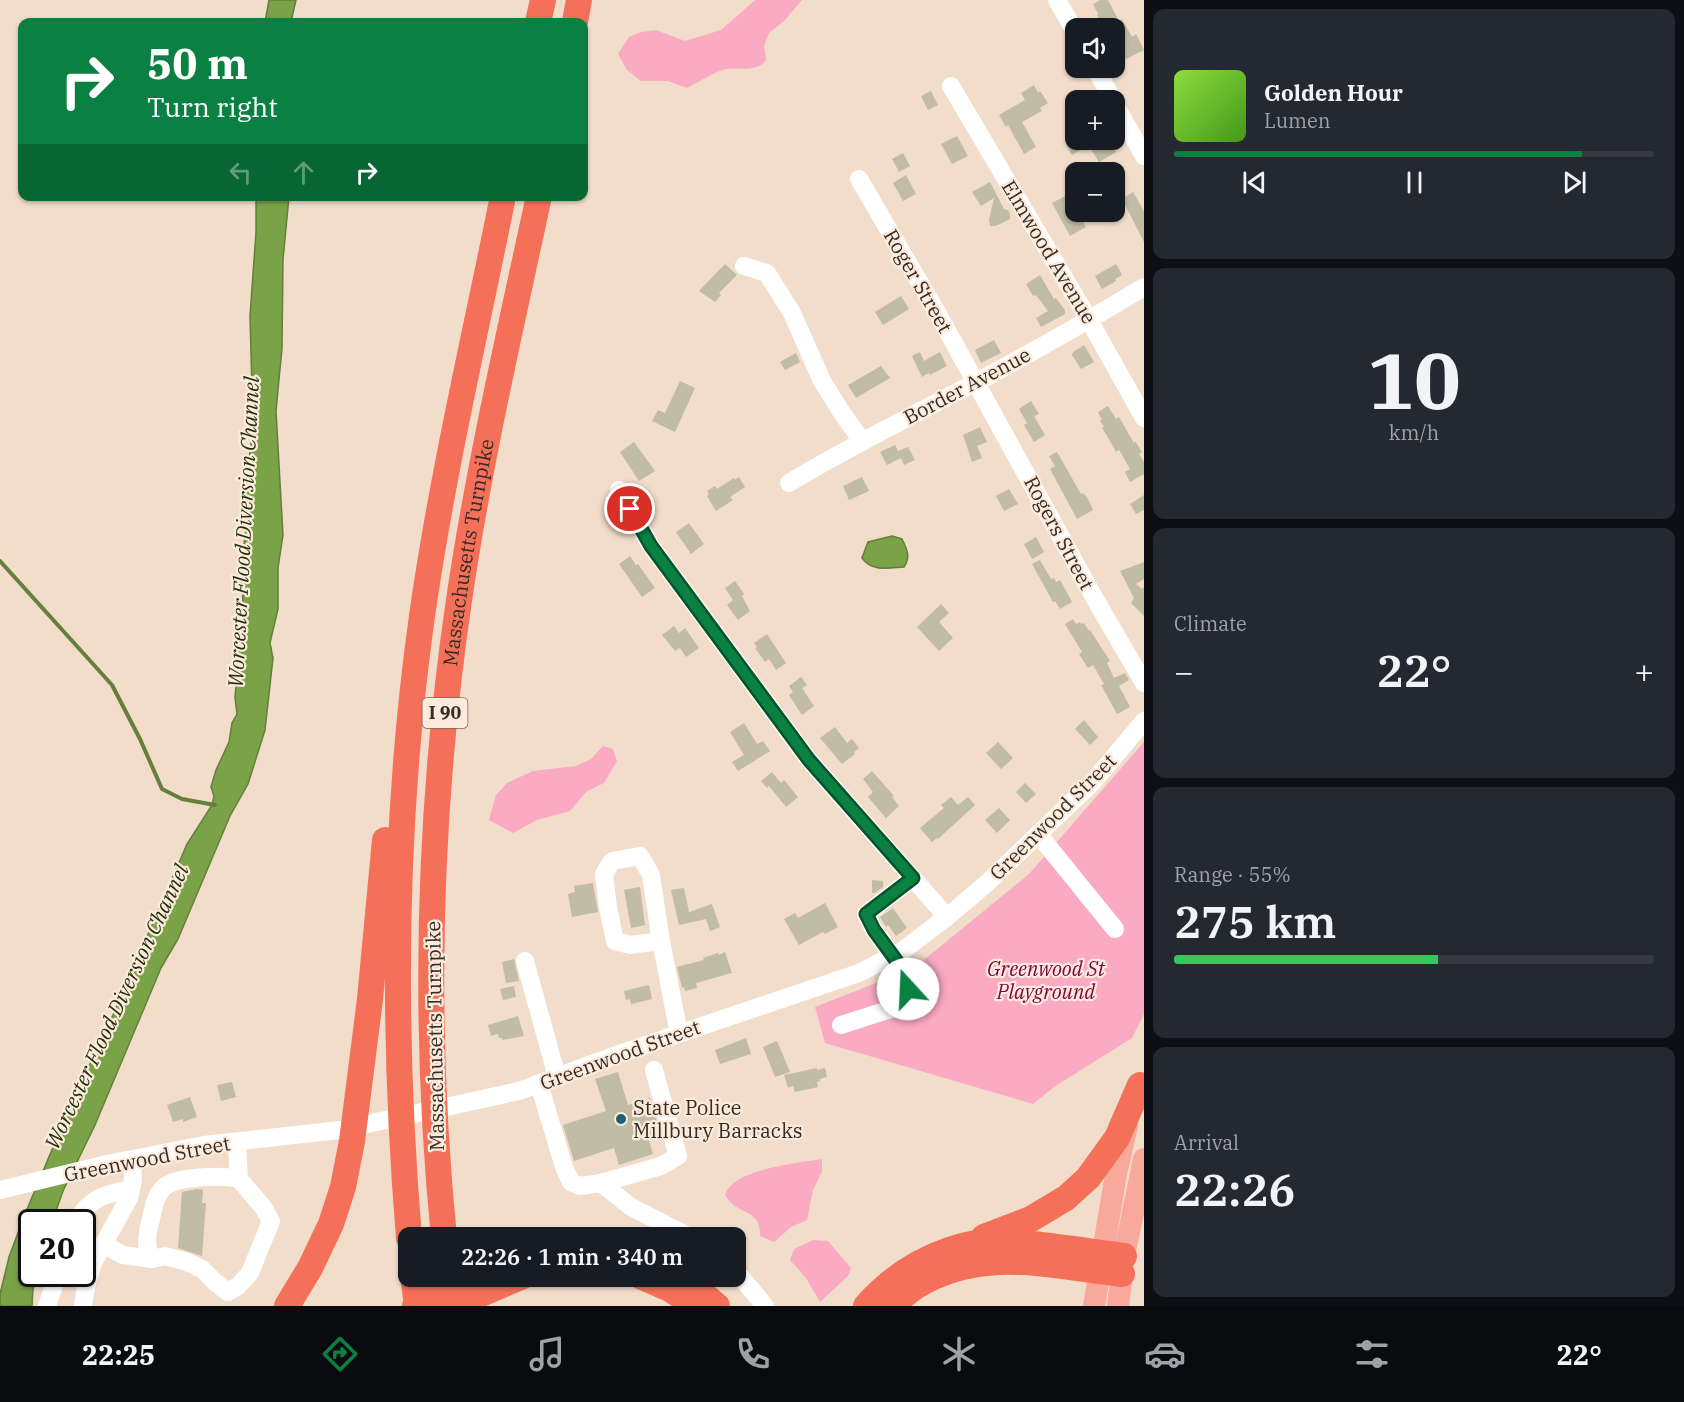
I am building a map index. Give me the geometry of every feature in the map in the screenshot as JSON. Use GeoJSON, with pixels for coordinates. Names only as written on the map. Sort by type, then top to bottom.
{"type":"FeatureCollection","features":[{"type":"Feature","properties":{"kind":"highway"},"geometry":{"type":"LineString","coordinates":[[539,18],[543,0]]}},
{"type":"Feature","properties":{"kind":"highway"},"geometry":{"type":"LineString","coordinates":[[576,18],[579,0]]}},
{"type":"Feature","properties":{"kind":"highway","name":"Massachusetts Turnpike"},"geometry":{"type":"LineString","coordinates":[[408,1227],[401,1090],[398,933],[405,779],[422,618],[445,487],[502,201]]}},
{"type":"Feature","properties":{"kind":"highway","name":"Massachusetts Turnpike"},"geometry":{"type":"LineString","coordinates":[[443,1227],[431,1055],[432,909],[436,815],[448,687],[475,502],[496,392],[538,201]]}},
{"type":"Feature","properties":{"kind":"highway"},"geometry":{"type":"LineString","coordinates":[[287,1306],[310,1268],[331,1224],[343,1187],[352,1141],[370,999],[392,764],[422,618]]}},
{"type":"Feature","properties":{"kind":"highway"},"geometry":{"type":"LineString","coordinates":[[866,1306],[900,1274],[930,1257],[1031,1219],[1066,1198],[1088,1178],[1117,1138],[1142,1079]]}},
{"type":"Feature","properties":{"kind":"highway"},"geometry":{"type":"LineString","coordinates":[[434,1121],[448,1176],[455,1227]]}},
{"type":"Feature","properties":{"kind":"highway"},"geometry":{"type":"LineString","coordinates":[[957,1247],[983,1242],[1017,1242],[1112,1263]]}},
{"type":"Feature","properties":{"kind":"highway"},"geometry":{"type":"LineString","coordinates":[[892,1306],[916,1286],[945,1271],[976,1263],[1006,1260],[1046,1263],[1112,1263]]}},
{"type":"Feature","properties":{"kind":"highway"},"geometry":{"type":"LineString","coordinates":[[414,1287],[416,1306],[476,1287]]}},
{"type":"Feature","properties":{"kind":"highway"},"geometry":{"type":"LineString","coordinates":[[449,1287],[452,1306],[480,1287]]}},
{"type":"Feature","properties":{"kind":"highway"},"geometry":{"type":"LineString","coordinates":[[463,1287],[466,1306]]}},
{"type":"Feature","properties":{"kind":"highway"},"geometry":{"type":"LineString","coordinates":[[665,1287],[695,1306]]}},
{"type":"Feature","properties":{"kind":"highway"},"geometry":{"type":"LineString","coordinates":[[695,1287],[717,1306]]}},
{"type":"Feature","properties":{"kind":"main road"},"geometry":{"type":"LineString","coordinates":[[1119,1306],[1112,1263],[1116,1174],[1126,1126],[1142,1079]]}},
{"type":"Feature","properties":{"kind":"main road"},"geometry":{"type":"LineString","coordinates":[[1094,1306],[1112,1263],[1144,1159]]}},
{"type":"Feature","properties":{"kind":"street"},"geometry":{"type":"LineString","coordinates":[[1057,0],[1067,18]]}},
{"type":"Feature","properties":{"kind":"street","name":"Elmwood Avenue"},"geometry":{"type":"LineString","coordinates":[[951,87],[1089,320],[1144,418]]}},
{"type":"Feature","properties":{"kind":"street"},"geometry":{"type":"LineString","coordinates":[[1125,122],[1144,156]]}},
{"type":"Feature","properties":{"kind":"street","name":"Roger Street"},"geometry":{"type":"LineString","coordinates":[[859,179],[976,382]]}},
{"type":"Feature","properties":{"kind":"street"},"geometry":{"type":"LineString","coordinates":[[744,266],[767,273],[792,313],[822,381],[862,441]]}},
{"type":"Feature","properties":{"kind":"street","name":"Border Avenue"},"geometry":{"type":"LineString","coordinates":[[789,483],[862,441],[1089,320],[1144,287]]}},
{"type":"Feature","properties":{"kind":"street","name":"Rogers Street"},"geometry":{"type":"LineString","coordinates":[[976,382],[1095,599],[1144,683]]}},
{"type":"Feature","properties":{"kind":"street"},"geometry":{"type":"LineString","coordinates":[[619,490],[651,546],[809,760],[947,917]]}},
{"type":"Feature","properties":{"kind":"street","name":"Greenwood Street"},"geometry":{"type":"LineString","coordinates":[[0,1190],[204,1145],[340,1130],[473,1102],[539,1084],[859,973],[894,956],[947,917],[986,884],[1092,783],[1144,722]]}},
{"type":"Feature","properties":{"kind":"street"},"geometry":{"type":"LineString","coordinates":[[1038,834],[1115,929]]}},
{"type":"Feature","properties":{"kind":"street"},"geometry":{"type":"LineString","coordinates":[[661,941],[630,945],[615,941],[604,874],[612,861],[640,856],[651,875],[679,1034]]}},
{"type":"Feature","properties":{"kind":"street"},"geometry":{"type":"LineString","coordinates":[[841,1025],[894,1008],[902,1003],[908,989],[906,974],[874,930],[866,914],[913,878]]}},
{"type":"Feature","properties":{"kind":"street"},"geometry":{"type":"LineString","coordinates":[[525,961],[556,1077]]}},
{"type":"Feature","properties":{"kind":"street"},"geometry":{"type":"LineString","coordinates":[[539,1084],[564,1167],[571,1182],[580,1186],[601,1183],[661,1166],[678,1156],[654,1070]]}},
{"type":"Feature","properties":{"kind":"street"},"geometry":{"type":"LineString","coordinates":[[237,1142],[239,1179]]}},
{"type":"Feature","properties":{"kind":"street"},"geometry":{"type":"LineString","coordinates":[[83,1306],[93,1263],[129,1198],[133,1180],[132,1160]]}},
{"type":"Feature","properties":{"kind":"street"},"geometry":{"type":"LineString","coordinates":[[103,1244],[123,1255],[151,1259],[165,1256],[202,1269],[228,1293],[250,1273],[271,1221],[263,1207],[239,1179],[228,1176],[198,1178],[168,1185],[156,1198],[149,1227],[147,1251],[151,1259]]}},
{"type":"Feature","properties":{"kind":"street"},"geometry":{"type":"LineString","coordinates":[[601,1183],[631,1207],[670,1227]]}},
{"type":"Feature","properties":{"kind":"street"},"geometry":{"type":"LineString","coordinates":[[83,1209],[94,1200],[131,1189]]}},
{"type":"Feature","properties":{"kind":"street"},"geometry":{"type":"LineString","coordinates":[[746,1283],[765,1306]]}},
{"type":"Feature","properties":{"kind":"street"},"geometry":{"type":"LineString","coordinates":[[47,1306],[54,1287]]}},
{"type":"Feature","properties":{"kind":"green space"},"geometry":{"type":"Polygon","coordinates":[[[755,0],[802,0],[784,21],[769,33],[764,46],[766,60],[758,67],[722,70],[687,88],[668,81],[641,81],[627,70],[618,54],[629,37],[641,32],[656,30],[685,41],[721,30],[755,0]]]}},
{"type":"Feature","properties":{"kind":"green space","name":"Greenwood St Playground"},"geometry":{"type":"Polygon","coordinates":[[[1144,742],[1144,1014],[1132,1038],[1054,1087],[1033,1104],[825,1043],[815,1007],[914,968],[1029,874],[1144,742]]]}},
{"type":"Feature","properties":{"kind":"green space"},"geometry":{"type":"Polygon","coordinates":[[[603,746],[613,749],[617,761],[604,783],[586,792],[570,811],[537,820],[513,833],[489,820],[496,795],[507,783],[533,771],[576,766],[591,759],[603,746]]]}},
{"type":"Feature","properties":{"kind":"green space"},"geometry":{"type":"Polygon","coordinates":[[[822,1159],[822,1172],[813,1190],[807,1220],[791,1227],[774,1242],[760,1236],[757,1221],[735,1206],[725,1195],[730,1186],[753,1173],[783,1165],[822,1159]]]}},
{"type":"Feature","properties":{"kind":"green space"},"geometry":{"type":"Polygon","coordinates":[[[813,1240],[828,1241],[851,1268],[848,1276],[820,1302],[806,1278],[790,1260],[794,1249],[813,1240]]]}},
{"type":"Feature","properties":{"kind":"water"},"geometry":{"type":"Polygon","coordinates":[[[269,0],[296,0],[292,18],[266,18],[269,0]]]}},
{"type":"Feature","properties":{"kind":"water","name":"Worcester Flood Diversion Channel"},"geometry":{"type":"Polygon","coordinates":[[[256,201],[289,201],[283,259],[282,348],[276,411],[283,535],[278,568],[278,609],[270,643],[273,658],[265,730],[248,784],[230,816],[178,939],[161,968],[95,1125],[57,1209],[27,1209],[72,1102],[113,1015],[187,844],[212,805],[214,796],[211,787],[229,742],[232,723],[237,714],[235,697],[243,613],[242,561],[247,520],[245,492],[253,427],[250,316],[256,201]]]}},
{"type":"Feature","properties":{"kind":"water"},"geometry":{"type":"Polygon","coordinates":[[[892,536],[902,539],[908,553],[904,567],[875,567],[862,558],[868,542],[892,536]]]}},
{"type":"Feature","properties":{"kind":"water"},"geometry":{"type":"Polygon","coordinates":[[[18,1233],[18,1287],[34,1287],[32,1306],[0,1306],[0,1294],[9,1257],[18,1233]]]}},
{"type":"Feature","properties":{"kind":"building"},"geometry":{"type":"Polygon","coordinates":[[[1100,0],[1108,0],[1117,18],[1099,18],[1093,4],[1100,0]]]}},
{"type":"Feature","properties":{"kind":"building"},"geometry":{"type":"Polygon","coordinates":[[[1125,24],[1132,37],[1136,34],[1144,50],[1126,59],[1125,24]]]}},
{"type":"Feature","properties":{"kind":"building"},"geometry":{"type":"Polygon","coordinates":[[[1034,85],[1048,103],[1040,108],[1042,111],[1022,122],[1036,147],[1024,154],[1008,125],[1006,127],[999,115],[1025,100],[1021,93],[1034,85]]]}},
{"type":"Feature","properties":{"kind":"building"},"geometry":{"type":"Polygon","coordinates":[[[931,91],[938,105],[928,110],[921,96],[931,91]]]}},
{"type":"Feature","properties":{"kind":"building"},"geometry":{"type":"Polygon","coordinates":[[[957,136],[968,156],[952,164],[941,144],[957,136]]]}},
{"type":"Feature","properties":{"kind":"building"},"geometry":{"type":"Polygon","coordinates":[[[1069,150],[1081,150],[1072,155],[1069,150]]]}},
{"type":"Feature","properties":{"kind":"building"},"geometry":{"type":"Polygon","coordinates":[[[1092,150],[1115,150],[1116,152],[1099,162],[1092,150]]]}},
{"type":"Feature","properties":{"kind":"building"},"geometry":{"type":"Polygon","coordinates":[[[903,153],[910,166],[899,172],[892,159],[903,153]]]}},
{"type":"Feature","properties":{"kind":"building"},"geometry":{"type":"Polygon","coordinates":[[[906,175],[916,194],[903,201],[893,183],[906,175]]]}},
{"type":"Feature","properties":{"kind":"building"},"geometry":{"type":"Polygon","coordinates":[[[990,182],[1004,209],[1008,210],[1010,215],[1010,219],[996,226],[990,226],[989,219],[994,198],[981,206],[972,192],[990,182]]]}},
{"type":"Feature","properties":{"kind":"building"},"geometry":{"type":"Polygon","coordinates":[[[1133,192],[1144,211],[1144,242],[1125,205],[1125,197],[1133,192]]]}},
{"type":"Feature","properties":{"kind":"building"},"geometry":{"type":"Polygon","coordinates":[[[1065,196],[1065,222],[1083,222],[1086,227],[1070,236],[1052,203],[1065,196]]]}},
{"type":"Feature","properties":{"kind":"building"},"geometry":{"type":"Polygon","coordinates":[[[725,264],[737,275],[719,293],[721,295],[715,302],[699,291],[725,264]]]}},
{"type":"Feature","properties":{"kind":"building"},"geometry":{"type":"Polygon","coordinates":[[[1116,264],[1122,275],[1102,289],[1095,276],[1116,264]]]}},
{"type":"Feature","properties":{"kind":"building"},"geometry":{"type":"Polygon","coordinates":[[[1040,275],[1054,299],[1056,298],[1065,310],[1065,314],[1041,327],[1036,318],[1048,311],[1036,295],[1033,296],[1026,284],[1040,275]]]}},
{"type":"Feature","properties":{"kind":"building"},"geometry":{"type":"Polygon","coordinates":[[[901,296],[909,309],[883,325],[875,312],[901,296]]]}},
{"type":"Feature","properties":{"kind":"building"},"geometry":{"type":"Polygon","coordinates":[[[994,340],[1001,353],[981,363],[975,350],[994,340]]]}},
{"type":"Feature","properties":{"kind":"building"},"geometry":{"type":"Polygon","coordinates":[[[1084,345],[1094,362],[1081,369],[1072,355],[1084,345]]]}},
{"type":"Feature","properties":{"kind":"building"},"geometry":{"type":"Polygon","coordinates":[[[920,352],[924,361],[940,352],[947,366],[922,377],[912,356],[920,352]]]}},
{"type":"Feature","properties":{"kind":"building"},"geometry":{"type":"Polygon","coordinates":[[[796,353],[800,362],[785,370],[780,362],[796,353]]]}},
{"type":"Feature","properties":{"kind":"building"},"geometry":{"type":"Polygon","coordinates":[[[881,366],[890,378],[856,398],[848,385],[881,366]]]}},
{"type":"Feature","properties":{"kind":"building"},"geometry":{"type":"Polygon","coordinates":[[[680,381],[695,388],[675,432],[652,421],[658,410],[665,413],[680,381]]]}},
{"type":"Feature","properties":{"kind":"building"},"geometry":{"type":"Polygon","coordinates":[[[1031,401],[1039,414],[1034,416],[1045,435],[1034,442],[1024,425],[1027,423],[1019,409],[1031,401]]]}},
{"type":"Feature","properties":{"kind":"building"},"geometry":{"type":"Polygon","coordinates":[[[1108,406],[1116,419],[1119,417],[1142,452],[1139,454],[1144,462],[1144,474],[1130,482],[1125,472],[1130,469],[1119,450],[1116,452],[1102,428],[1104,427],[1098,412],[1108,406]]]}},
{"type":"Feature","properties":{"kind":"building"},"geometry":{"type":"Polygon","coordinates":[[[980,427],[987,442],[977,446],[982,458],[972,462],[963,435],[980,427]]]}},
{"type":"Feature","properties":{"kind":"building"},"geometry":{"type":"Polygon","coordinates":[[[634,442],[655,471],[639,481],[620,452],[634,442]]]}},
{"type":"Feature","properties":{"kind":"building"},"geometry":{"type":"Polygon","coordinates":[[[895,445],[898,451],[908,447],[915,460],[904,465],[901,458],[887,465],[880,452],[895,445]]]}},
{"type":"Feature","properties":{"kind":"building"},"geometry":{"type":"Polygon","coordinates":[[[1057,452],[1093,510],[1077,519],[1050,469],[1055,466],[1049,456],[1057,452]]]}},
{"type":"Feature","properties":{"kind":"building"},"geometry":{"type":"Polygon","coordinates":[[[739,477],[745,487],[730,497],[733,500],[716,511],[707,496],[709,494],[707,491],[715,486],[717,489],[739,477]]]}},
{"type":"Feature","properties":{"kind":"building"},"geometry":{"type":"Polygon","coordinates":[[[862,477],[869,491],[849,500],[843,486],[862,477]]]}},
{"type":"Feature","properties":{"kind":"building"},"geometry":{"type":"Polygon","coordinates":[[[1009,489],[1018,504],[1004,511],[996,496],[1009,489]]]}},
{"type":"Feature","properties":{"kind":"building"},"geometry":{"type":"Polygon","coordinates":[[[1144,495],[1144,510],[1136,514],[1130,504],[1144,495]]]}},
{"type":"Feature","properties":{"kind":"building"},"geometry":{"type":"Polygon","coordinates":[[[689,523],[704,544],[691,554],[676,532],[689,523]]]}},
{"type":"Feature","properties":{"kind":"building"},"geometry":{"type":"Polygon","coordinates":[[[1036,537],[1044,552],[1032,559],[1024,544],[1036,537]]]}},
{"type":"Feature","properties":{"kind":"building"},"geometry":{"type":"Polygon","coordinates":[[[630,556],[655,588],[642,597],[619,564],[630,556]]]}},
{"type":"Feature","properties":{"kind":"building"},"geometry":{"type":"Polygon","coordinates":[[[1040,560],[1051,579],[1054,578],[1056,582],[1060,580],[1072,602],[1060,609],[1055,601],[1053,602],[1032,564],[1040,560]]]}},
{"type":"Feature","properties":{"kind":"building"},"geometry":{"type":"Polygon","coordinates":[[[1144,562],[1144,579],[1136,584],[1142,589],[1144,587],[1144,616],[1131,603],[1134,598],[1120,571],[1144,562]]]}},
{"type":"Feature","properties":{"kind":"building"},"geometry":{"type":"Polygon","coordinates":[[[735,581],[744,594],[742,596],[750,611],[738,620],[727,605],[733,600],[725,588],[735,581]]]}},
{"type":"Feature","properties":{"kind":"building"},"geometry":{"type":"Polygon","coordinates":[[[941,604],[949,613],[939,622],[953,638],[939,651],[917,627],[941,604]]]}},
{"type":"Feature","properties":{"kind":"building"},"geometry":{"type":"Polygon","coordinates":[[[1073,619],[1076,624],[1084,623],[1090,630],[1110,661],[1107,663],[1114,678],[1125,673],[1129,680],[1119,686],[1130,707],[1117,714],[1101,685],[1104,684],[1093,665],[1088,668],[1079,654],[1082,652],[1065,624],[1073,619]]]}},
{"type":"Feature","properties":{"kind":"building"},"geometry":{"type":"Polygon","coordinates":[[[674,626],[679,633],[685,628],[699,648],[686,657],[680,648],[675,651],[662,635],[674,626]]]}},
{"type":"Feature","properties":{"kind":"building"},"geometry":{"type":"Polygon","coordinates":[[[767,634],[786,663],[776,670],[769,659],[765,662],[755,648],[757,647],[754,643],[767,634]]]}},
{"type":"Feature","properties":{"kind":"building"},"geometry":{"type":"Polygon","coordinates":[[[801,677],[807,685],[802,688],[814,706],[802,715],[789,695],[793,692],[789,686],[801,677]]]}},
{"type":"Feature","properties":{"kind":"building"},"geometry":{"type":"Polygon","coordinates":[[[1084,720],[1098,737],[1090,745],[1075,729],[1084,720]]]}},
{"type":"Feature","properties":{"kind":"building"},"geometry":{"type":"Polygon","coordinates":[[[744,723],[757,744],[763,741],[770,751],[738,771],[732,762],[744,755],[730,732],[744,723]]]}},
{"type":"Feature","properties":{"kind":"building"},"geometry":{"type":"Polygon","coordinates":[[[835,727],[847,743],[852,739],[859,748],[842,764],[820,738],[835,727]]]}},
{"type":"Feature","properties":{"kind":"building"},"geometry":{"type":"Polygon","coordinates":[[[998,742],[1013,758],[1001,769],[986,753],[998,742]]]}},
{"type":"Feature","properties":{"kind":"building"},"geometry":{"type":"Polygon","coordinates":[[[872,771],[894,796],[892,797],[899,806],[886,818],[868,797],[873,792],[863,779],[872,771]]]}},
{"type":"Feature","properties":{"kind":"building"},"geometry":{"type":"Polygon","coordinates":[[[772,772],[781,783],[784,780],[798,797],[786,807],[769,786],[767,788],[761,781],[772,772]]]}},
{"type":"Feature","properties":{"kind":"building"},"geometry":{"type":"Polygon","coordinates":[[[1025,783],[1036,794],[1026,803],[1016,792],[1025,783]]]}},
{"type":"Feature","properties":{"kind":"building"},"geometry":{"type":"Polygon","coordinates":[[[951,797],[958,805],[968,797],[975,805],[932,842],[920,828],[944,808],[941,805],[951,797]]]}},
{"type":"Feature","properties":{"kind":"building"},"geometry":{"type":"Polygon","coordinates":[[[999,808],[1010,820],[997,833],[985,820],[999,808]]]}},
{"type":"Feature","properties":{"kind":"building"},"geometry":{"type":"Polygon","coordinates":[[[872,880],[883,881],[883,887],[875,893],[872,893],[872,880]]]}},
{"type":"Feature","properties":{"kind":"building"},"geometry":{"type":"Polygon","coordinates":[[[593,883],[598,912],[572,917],[568,894],[575,892],[574,886],[593,883]]]}},
{"type":"Feature","properties":{"kind":"building"},"geometry":{"type":"Polygon","coordinates":[[[640,887],[645,925],[631,928],[624,890],[640,887]]]}},
{"type":"Feature","properties":{"kind":"building"},"geometry":{"type":"Polygon","coordinates":[[[684,888],[689,912],[712,904],[720,927],[710,931],[706,919],[679,925],[671,890],[684,888]]]}},
{"type":"Feature","properties":{"kind":"building"},"geometry":{"type":"Polygon","coordinates":[[[825,903],[838,927],[799,945],[784,919],[795,913],[798,918],[825,903]]]}},
{"type":"Feature","properties":{"kind":"building"},"geometry":{"type":"Polygon","coordinates":[[[893,908],[907,928],[896,936],[888,925],[886,927],[880,917],[893,908]]]}},
{"type":"Feature","properties":{"kind":"building"},"geometry":{"type":"Polygon","coordinates":[[[725,952],[732,973],[696,983],[697,988],[685,991],[684,987],[682,988],[677,967],[725,952]]]}},
{"type":"Feature","properties":{"kind":"building"},"geometry":{"type":"Polygon","coordinates":[[[514,959],[519,981],[506,983],[502,962],[514,959]]]}},
{"type":"Feature","properties":{"kind":"building"},"geometry":{"type":"Polygon","coordinates":[[[649,985],[652,999],[631,1004],[630,999],[626,1000],[624,991],[649,985]]]}},
{"type":"Feature","properties":{"kind":"building"},"geometry":{"type":"Polygon","coordinates":[[[514,986],[516,997],[503,1000],[500,989],[514,986]]]}},
{"type":"Feature","properties":{"kind":"building"},"geometry":{"type":"Polygon","coordinates":[[[518,1016],[524,1036],[502,1040],[498,1034],[491,1036],[488,1025],[518,1016]]]}},
{"type":"Feature","properties":{"kind":"building"},"geometry":{"type":"Polygon","coordinates":[[[746,1038],[751,1054],[720,1064],[715,1050],[746,1038]]]}},
{"type":"Feature","properties":{"kind":"building"},"geometry":{"type":"Polygon","coordinates":[[[777,1041],[790,1072],[775,1077],[763,1047],[777,1041]]]}},
{"type":"Feature","properties":{"kind":"building"},"geometry":{"type":"Polygon","coordinates":[[[817,1068],[817,1070],[825,1068],[827,1077],[817,1082],[818,1087],[795,1092],[793,1086],[788,1088],[784,1075],[817,1068]]]}},
{"type":"Feature","properties":{"kind":"building","name":"State Police Millbury Barracks"},"geometry":{"type":"Polygon","coordinates":[[[618,1072],[628,1105],[650,1098],[660,1133],[648,1137],[653,1154],[619,1165],[614,1148],[574,1161],[563,1125],[606,1111],[595,1079],[618,1072]]]}},
{"type":"Feature","properties":{"kind":"building"},"geometry":{"type":"Polygon","coordinates":[[[232,1082],[236,1097],[221,1101],[217,1085],[232,1082]]]}},
{"type":"Feature","properties":{"kind":"building"},"geometry":{"type":"Polygon","coordinates":[[[190,1097],[197,1117],[183,1122],[183,1119],[173,1122],[167,1105],[190,1097]]]}},
{"type":"Feature","properties":{"kind":"building"},"geometry":{"type":"Polygon","coordinates":[[[759,1125],[764,1137],[755,1140],[750,1128],[759,1125]]]}},
{"type":"Feature","properties":{"kind":"building"},"geometry":{"type":"Polygon","coordinates":[[[203,1190],[202,1203],[206,1203],[202,1256],[178,1248],[182,1192],[203,1190]]]}},
{"type":"Feature","properties":{"kind":"waterway"},"geometry":{"type":"LineString","coordinates":[[0,561],[112,685],[140,739],[162,789],[182,799],[215,805]]}},
{"type":"Feature","properties":{"kind":"place","name":"State Police Millbury Barracks"},"geometry":{"type":"Point","coordinates":[621,1119]}},
{"type":"Feature","properties":{"kind":"route"},"geometry":{"type":"LineString","coordinates":[[630,509],[651,546],[809,760],[913,878],[866,914],[874,930],[906,974],[908,989]]}}]}
